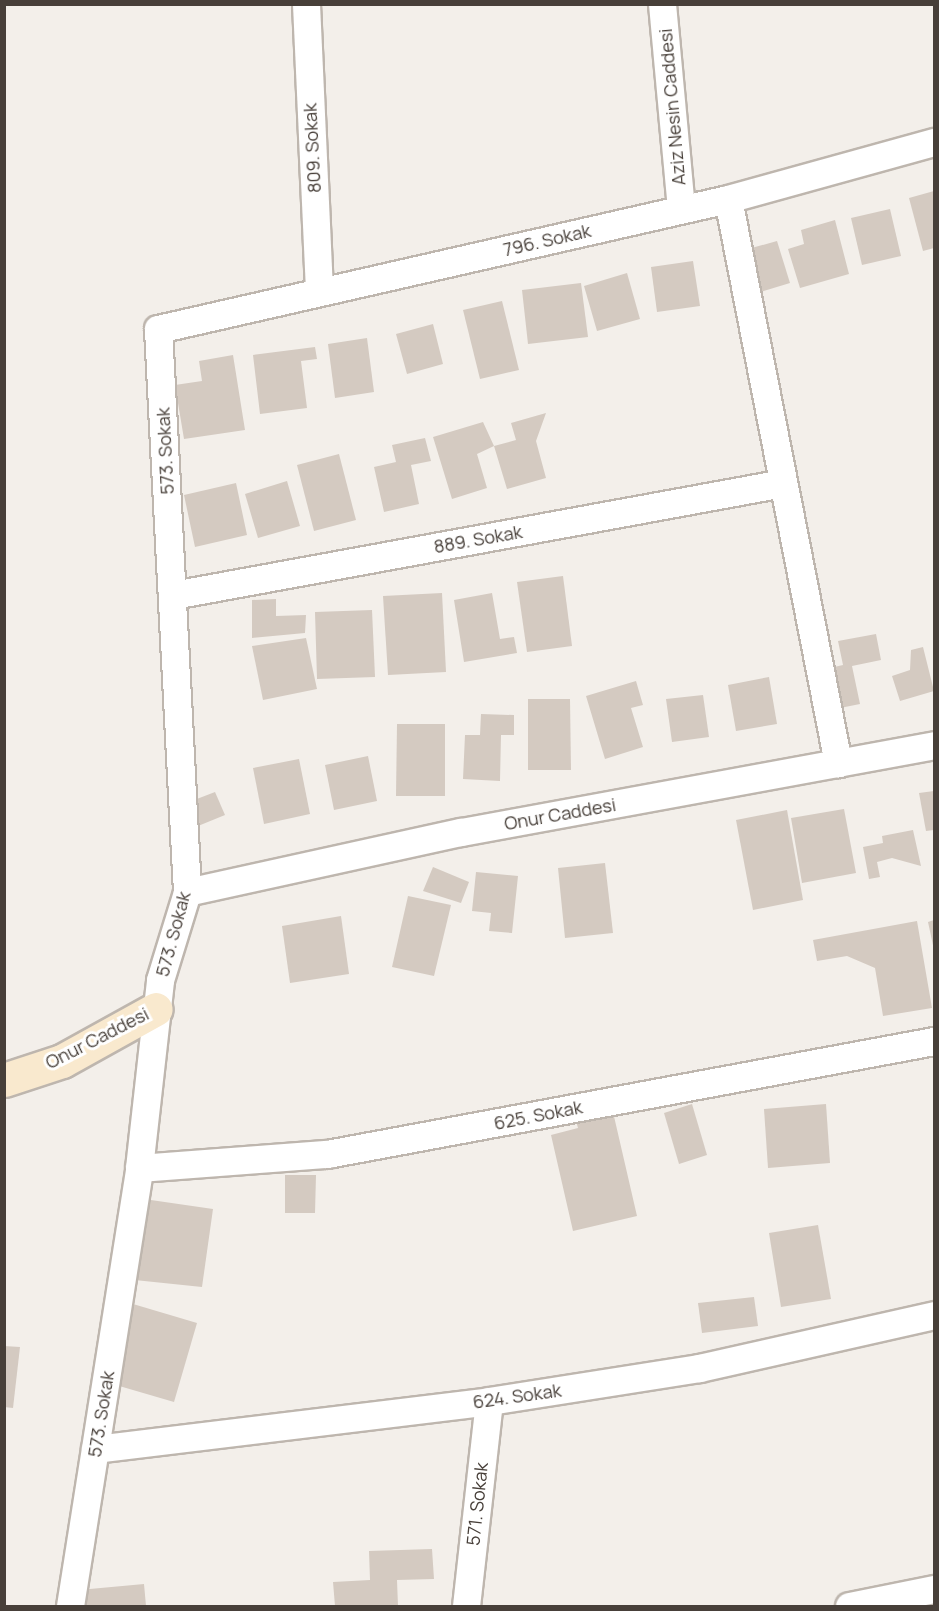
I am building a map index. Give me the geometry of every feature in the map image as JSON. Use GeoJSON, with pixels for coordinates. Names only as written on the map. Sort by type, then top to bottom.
{"type":"FeatureCollection","features":[{"type":"Feature","properties":{"kind":"street","name":"809. Sokak"},"geometry":{"type":"LineString","coordinates":[[306,4],[319,292]]}},
{"type":"Feature","properties":{"kind":"street","name":"Aziz Nesin Caddesi"},"geometry":{"type":"LineString","coordinates":[[662,4],[681,209]]}},
{"type":"Feature","properties":{"kind":"street","name":"796. Sokak"},"geometry":{"type":"LineString","coordinates":[[158,329],[728,199],[934,142]]}},
{"type":"Feature","properties":{"kind":"street"},"geometry":{"type":"LineString","coordinates":[[728,199],[838,763]]}},
{"type":"Feature","properties":{"kind":"street","name":"573. Sokak"},"geometry":{"type":"LineString","coordinates":[[70,1606],[139,1168],[160,980],[187,892],[158,329]]}},
{"type":"Feature","properties":{"kind":"street","name":"889. Sokak"},"geometry":{"type":"LineString","coordinates":[[173,595],[783,483]]}},
{"type":"Feature","properties":{"kind":"street","name":"Onur Caddesi"},"geometry":{"type":"LineString","coordinates":[[187,892],[461,832],[934,745]]}},
{"type":"Feature","properties":{"kind":"street","name":"Onur Caddesi"},"geometry":{"type":"LineString","coordinates":[[4,1080],[62,1061],[156,1008]]}},
{"type":"Feature","properties":{"kind":"street","name":"625. Sokak"},"geometry":{"type":"LineString","coordinates":[[139,1168],[327,1154],[934,1041]]}},
{"type":"Feature","properties":{"kind":"street","name":"624. Sokak"},"geometry":{"type":"LineString","coordinates":[[95,1449],[489,1401],[699,1368],[934,1315]]}},
{"type":"Feature","properties":{"kind":"street","name":"571. Sokak"},"geometry":{"type":"LineString","coordinates":[[466,1606],[489,1401]]}},
{"type":"Feature","properties":{"kind":"street"},"geometry":{"type":"LineString","coordinates":[[849,1606],[934,1589]]}},
{"type":"Feature","properties":{"kind":"building"},"geometry":{"type":"Polygon","coordinates":[[[934,191],[934,248],[923,251],[909,198],[934,191]]]}},
{"type":"Feature","properties":{"kind":"building"},"geometry":{"type":"Polygon","coordinates":[[[890,209],[901,256],[862,265],[851,218],[890,209]]]}},
{"type":"Feature","properties":{"kind":"building"},"geometry":{"type":"Polygon","coordinates":[[[835,220],[849,274],[800,288],[788,249],[804,244],[801,230],[835,220]]]}},
{"type":"Feature","properties":{"kind":"building"},"geometry":{"type":"Polygon","coordinates":[[[777,241],[790,283],[760,292],[748,249],[777,241]]]}},
{"type":"Feature","properties":{"kind":"building"},"geometry":{"type":"Polygon","coordinates":[[[693,261],[700,306],[657,312],[651,267],[693,261]]]}},
{"type":"Feature","properties":{"kind":"building"},"geometry":{"type":"Polygon","coordinates":[[[627,273],[640,319],[597,331],[584,286],[627,273]]]}},
{"type":"Feature","properties":{"kind":"building"},"geometry":{"type":"Polygon","coordinates":[[[581,283],[588,337],[528,344],[522,290],[581,283]]]}},
{"type":"Feature","properties":{"kind":"building"},"geometry":{"type":"Polygon","coordinates":[[[502,301],[519,370],[480,379],[463,310],[502,301]]]}},
{"type":"Feature","properties":{"kind":"building"},"geometry":{"type":"Polygon","coordinates":[[[433,324],[443,364],[407,374],[396,334],[433,324]]]}},
{"type":"Feature","properties":{"kind":"building"},"geometry":{"type":"Polygon","coordinates":[[[367,338],[374,392],[335,398],[328,344],[367,338]]]}},
{"type":"Feature","properties":{"kind":"building"},"geometry":{"type":"Polygon","coordinates":[[[315,347],[317,359],[301,361],[307,408],[260,414],[253,355],[315,347]]]}},
{"type":"Feature","properties":{"kind":"building"},"geometry":{"type":"Polygon","coordinates":[[[233,355],[245,430],[184,439],[175,385],[202,381],[199,361],[233,355]]]}},
{"type":"Feature","properties":{"kind":"building"},"geometry":{"type":"Polygon","coordinates":[[[546,413],[536,441],[546,478],[507,489],[494,446],[516,440],[511,423],[546,413]]]}},
{"type":"Feature","properties":{"kind":"building"},"geometry":{"type":"Polygon","coordinates":[[[483,422],[494,446],[477,454],[487,488],[452,499],[433,437],[483,422]]]}},
{"type":"Feature","properties":{"kind":"building"},"geometry":{"type":"Polygon","coordinates":[[[425,438],[431,461],[411,465],[419,504],[384,512],[374,467],[396,462],[392,445],[425,438]]]}},
{"type":"Feature","properties":{"kind":"building"},"geometry":{"type":"Polygon","coordinates":[[[339,454],[356,520],[314,531],[297,465],[339,454]]]}},
{"type":"Feature","properties":{"kind":"building"},"geometry":{"type":"Polygon","coordinates":[[[287,481],[300,526],[258,538],[245,494],[287,481]]]}},
{"type":"Feature","properties":{"kind":"building"},"geometry":{"type":"Polygon","coordinates":[[[236,483],[247,535],[195,547],[184,495],[236,483]]]}},
{"type":"Feature","properties":{"kind":"building"},"geometry":{"type":"Polygon","coordinates":[[[563,576],[572,646],[527,652],[517,582],[563,576]]]}},
{"type":"Feature","properties":{"kind":"building"},"geometry":{"type":"Polygon","coordinates":[[[442,593],[446,672],[388,675],[383,596],[442,593]]]}},
{"type":"Feature","properties":{"kind":"building"},"geometry":{"type":"Polygon","coordinates":[[[492,593],[500,639],[514,637],[517,653],[464,662],[454,600],[492,593]]]}},
{"type":"Feature","properties":{"kind":"building"},"geometry":{"type":"Polygon","coordinates":[[[276,599],[276,616],[306,615],[305,633],[252,638],[252,600],[276,599]]]}},
{"type":"Feature","properties":{"kind":"building"},"geometry":{"type":"Polygon","coordinates":[[[372,610],[375,677],[317,679],[315,612],[372,610]]]}},
{"type":"Feature","properties":{"kind":"building"},"geometry":{"type":"Polygon","coordinates":[[[876,634],[881,660],[852,666],[860,704],[830,710],[821,670],[843,665],[838,641],[876,634]]]}},
{"type":"Feature","properties":{"kind":"building"},"geometry":{"type":"Polygon","coordinates":[[[306,638],[317,689],[263,700],[252,646],[306,638]]]}},
{"type":"Feature","properties":{"kind":"building"},"geometry":{"type":"Polygon","coordinates":[[[923,647],[934,691],[900,701],[892,676],[910,670],[911,650],[923,647]]]}},
{"type":"Feature","properties":{"kind":"building"},"geometry":{"type":"Polygon","coordinates":[[[769,677],[777,724],[736,731],[728,685],[769,677]]]}},
{"type":"Feature","properties":{"kind":"building"},"geometry":{"type":"Polygon","coordinates":[[[636,681],[643,705],[631,708],[643,747],[605,759],[586,696],[636,681]]]}},
{"type":"Feature","properties":{"kind":"building"},"geometry":{"type":"Polygon","coordinates":[[[703,695],[709,737],[672,742],[666,699],[703,695]]]}},
{"type":"Feature","properties":{"kind":"building"},"geometry":{"type":"Polygon","coordinates":[[[528,699],[570,699],[571,770],[528,770],[528,699]]]}},
{"type":"Feature","properties":{"kind":"building"},"geometry":{"type":"Polygon","coordinates":[[[481,714],[514,715],[514,735],[501,735],[500,781],[463,779],[465,735],[480,735],[481,714]]]}},
{"type":"Feature","properties":{"kind":"building"},"geometry":{"type":"Polygon","coordinates":[[[397,724],[445,724],[445,796],[396,796],[397,724]]]}},
{"type":"Feature","properties":{"kind":"building"},"geometry":{"type":"Polygon","coordinates":[[[368,756],[377,801],[334,810],[325,765],[368,756]]]}},
{"type":"Feature","properties":{"kind":"building"},"geometry":{"type":"Polygon","coordinates":[[[299,759],[310,814],[264,824],[253,768],[299,759]]]}},
{"type":"Feature","properties":{"kind":"building"},"geometry":{"type":"Polygon","coordinates":[[[934,791],[934,830],[926,831],[919,793],[934,791]]]}},
{"type":"Feature","properties":{"kind":"building"},"geometry":{"type":"Polygon","coordinates":[[[215,792],[225,815],[198,826],[189,802],[215,792]]]}},
{"type":"Feature","properties":{"kind":"building"},"geometry":{"type":"Polygon","coordinates":[[[844,809],[856,873],[802,883],[791,818],[844,809]]]}},
{"type":"Feature","properties":{"kind":"building"},"geometry":{"type":"Polygon","coordinates":[[[787,810],[803,900],[753,910],[736,820],[787,810]]]}},
{"type":"Feature","properties":{"kind":"building"},"geometry":{"type":"Polygon","coordinates":[[[913,830],[921,866],[892,858],[877,862],[880,877],[869,879],[863,847],[883,843],[882,836],[913,830]]]}},
{"type":"Feature","properties":{"kind":"building"},"geometry":{"type":"Polygon","coordinates":[[[605,863],[613,933],[565,938],[558,868],[605,863]]]}},
{"type":"Feature","properties":{"kind":"building"},"geometry":{"type":"Polygon","coordinates":[[[433,867],[469,882],[461,903],[423,891],[433,867]]]}},
{"type":"Feature","properties":{"kind":"building"},"geometry":{"type":"Polygon","coordinates":[[[476,872],[518,876],[512,933],[489,931],[491,913],[472,911],[476,872]]]}},
{"type":"Feature","properties":{"kind":"building"},"geometry":{"type":"Polygon","coordinates":[[[408,896],[451,905],[434,976],[392,967],[408,896]]]}},
{"type":"Feature","properties":{"kind":"building"},"geometry":{"type":"Polygon","coordinates":[[[341,916],[349,974],[290,983],[282,926],[341,916]]]}},
{"type":"Feature","properties":{"kind":"building"},"geometry":{"type":"Polygon","coordinates":[[[934,920],[934,950],[928,922],[934,920]]]}},
{"type":"Feature","properties":{"kind":"building"},"geometry":{"type":"Polygon","coordinates":[[[917,921],[932,1008],[883,1016],[875,968],[847,956],[817,961],[813,940],[917,921]]]}},
{"type":"Feature","properties":{"kind":"building"},"geometry":{"type":"Polygon","coordinates":[[[692,1104],[707,1155],[679,1164],[664,1113],[692,1104]]]}},
{"type":"Feature","properties":{"kind":"building"},"geometry":{"type":"Polygon","coordinates":[[[826,1104],[830,1163],[768,1168],[764,1109],[826,1104]]]}},
{"type":"Feature","properties":{"kind":"building"},"geometry":{"type":"Polygon","coordinates":[[[613,1112],[637,1216],[573,1231],[551,1135],[578,1128],[576,1121],[613,1112]]]}},
{"type":"Feature","properties":{"kind":"building"},"geometry":{"type":"Polygon","coordinates":[[[285,1175],[316,1175],[315,1213],[285,1213],[285,1175]]]}},
{"type":"Feature","properties":{"kind":"building"},"geometry":{"type":"Polygon","coordinates":[[[137,1198],[213,1209],[202,1287],[125,1279],[137,1198]]]}},
{"type":"Feature","properties":{"kind":"building"},"geometry":{"type":"Polygon","coordinates":[[[818,1225],[831,1299],[781,1307],[769,1233],[818,1225]]]}},
{"type":"Feature","properties":{"kind":"building"},"geometry":{"type":"Polygon","coordinates":[[[754,1297],[758,1326],[702,1333],[698,1303],[754,1297]]]}},
{"type":"Feature","properties":{"kind":"building"},"geometry":{"type":"Polygon","coordinates":[[[133,1304],[197,1323],[174,1402],[109,1383],[133,1304]]]}},
{"type":"Feature","properties":{"kind":"building"},"geometry":{"type":"Polygon","coordinates":[[[4,1346],[20,1347],[13,1408],[4,1407],[4,1346]]]}},
{"type":"Feature","properties":{"kind":"building"},"geometry":{"type":"Polygon","coordinates":[[[432,1549],[434,1579],[397,1580],[398,1606],[335,1606],[333,1582],[370,1580],[369,1551],[432,1549]]]}},
{"type":"Feature","properties":{"kind":"building"},"geometry":{"type":"Polygon","coordinates":[[[144,1584],[146,1606],[81,1606],[79,1590],[144,1584]]]}}]}
